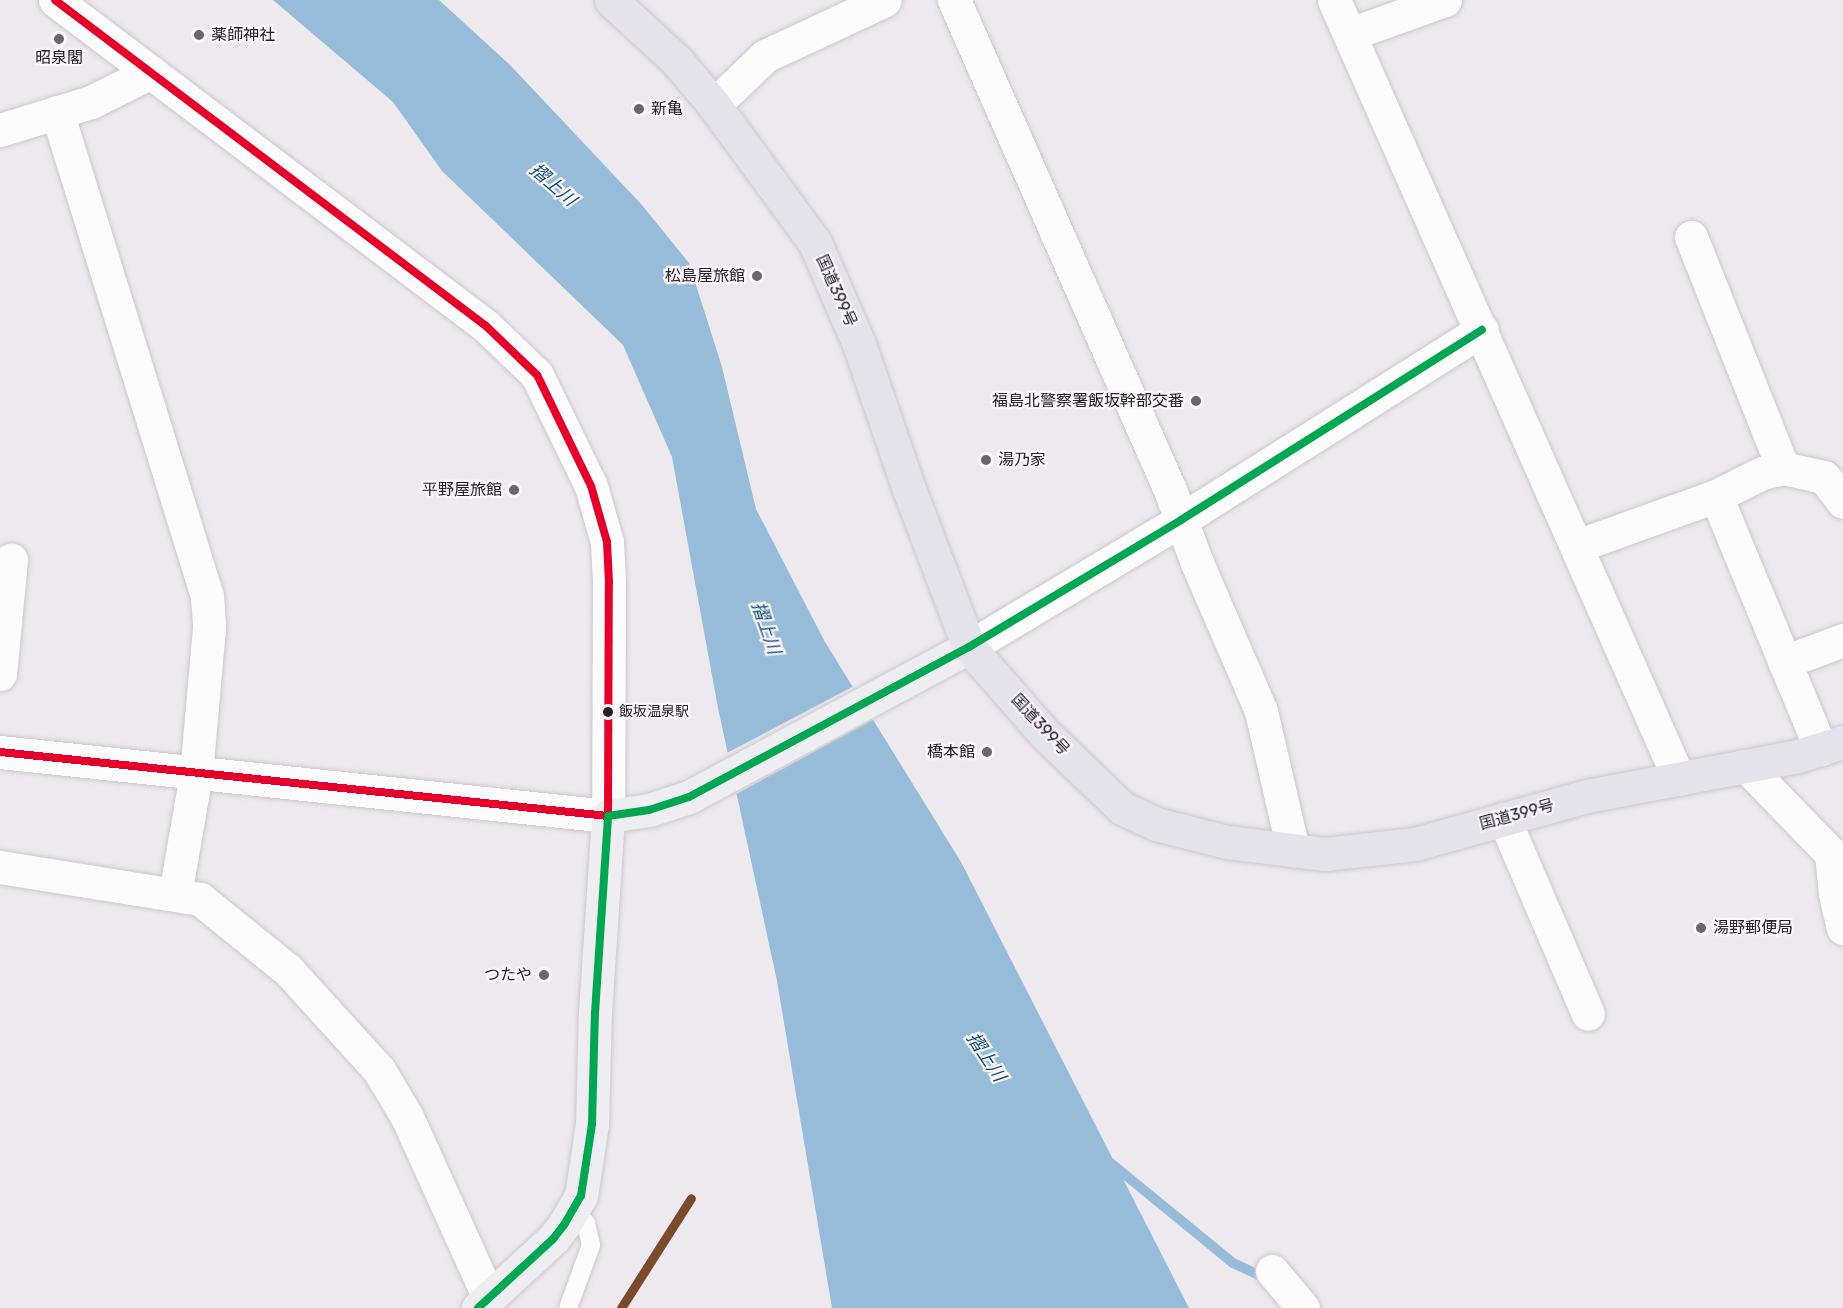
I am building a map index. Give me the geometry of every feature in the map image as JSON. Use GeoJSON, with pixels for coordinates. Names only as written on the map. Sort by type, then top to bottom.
{"type":"FeatureCollection","features":[{"type":"Feature","properties":{"kind":"highway","name":"国道399号"},"geometry":{"type":"LineString","coordinates":[[611,0],[677,61],[714,105],[815,243],[859,344],[909,489],[969,647],[1046,734],[1122,808],[1156,824],[1227,842],[1325,854],[1415,844],[1587,796],[1746,766],[1832,746]]}},
{"type":"Feature","properties":{"kind":"main road"},"geometry":{"type":"LineString","coordinates":[[484,1303],[553,1239],[581,1196],[592,1124],[595,1013],[608,816],[649,810],[689,797],[969,647]]}},
{"type":"Feature","properties":{"kind":"street"},"geometry":{"type":"LineString","coordinates":[[0,752],[608,816],[607,542],[599,508],[588,478],[537,375],[486,326],[55,0]]}},
{"type":"Feature","properties":{"kind":"street"},"geometry":{"type":"LineString","coordinates":[[714,105],[765,56],[885,0]]}},
{"type":"Feature","properties":{"kind":"street"},"geometry":{"type":"LineString","coordinates":[[954,0],[1170,490],[1261,711],[1293,850]]}},
{"type":"Feature","properties":{"kind":"street"},"geometry":{"type":"LineString","coordinates":[[1334,0],[1679,779]]}},
{"type":"Feature","properties":{"kind":"street"},"geometry":{"type":"LineString","coordinates":[[1350,34],[1444,0]]}},
{"type":"Feature","properties":{"kind":"street"},"geometry":{"type":"LineString","coordinates":[[0,130],[90,102],[151,72]]}},
{"type":"Feature","properties":{"kind":"street"},"geometry":{"type":"LineString","coordinates":[[57,112],[207,596],[209,628],[196,774],[175,894]]}},
{"type":"Feature","properties":{"kind":"street"},"geometry":{"type":"LineString","coordinates":[[1691,237],[1783,468]]}},
{"type":"Feature","properties":{"kind":"street"},"geometry":{"type":"LineString","coordinates":[[969,647],[1181,520],[1482,330]]}},
{"type":"Feature","properties":{"kind":"street"},"geometry":{"type":"LineString","coordinates":[[1577,546],[1716,496],[1762,473],[1783,468],[1824,477],[1843,502]]}},
{"type":"Feature","properties":{"kind":"street"},"geometry":{"type":"LineString","coordinates":[[1716,496],[1784,662],[1832,746]]}},
{"type":"Feature","properties":{"kind":"street"},"geometry":{"type":"LineString","coordinates":[[0,674],[11,560]]}},
{"type":"Feature","properties":{"kind":"street"},"geometry":{"type":"LineString","coordinates":[[1784,662],[1843,640]]}},
{"type":"Feature","properties":{"kind":"street"},"geometry":{"type":"LineString","coordinates":[[1746,766],[1837,860],[1835,894],[1843,928]]}},
{"type":"Feature","properties":{"kind":"street"},"geometry":{"type":"LineString","coordinates":[[1504,819],[1588,1014]]}},
{"type":"Feature","properties":{"kind":"street"},"geometry":{"type":"LineString","coordinates":[[0,867],[200,899],[288,970],[380,1070],[407,1117],[484,1303]]}},
{"type":"Feature","properties":{"kind":"street"},"geometry":{"type":"LineString","coordinates":[[1272,1271],[1303,1308]]}},
{"type":"Feature","properties":{"kind":"lane"},"geometry":{"type":"LineString","coordinates":[[568,1308],[591,1245],[586,1223]]}},
{"type":"Feature","properties":{"kind":"water","name":"摺上川"},"geometry":{"type":"Polygon","coordinates":[[[273,0],[439,0],[511,66],[642,205],[689,263],[722,367],[756,509],[825,642],[961,862],[1189,1308],[832,1308],[777,981],[718,708],[672,457],[623,345],[442,171],[393,102],[273,0]]]}},
{"type":"Feature","properties":{"kind":"pier"},"geometry":{"type":"Polygon","coordinates":[[[856,685],[876,718],[734,795],[725,754],[856,685]]]}},
{"type":"Feature","properties":{"kind":"waterway"},"geometry":{"type":"LineString","coordinates":[[1107,1160],[1233,1263],[1267,1279]]}},
{"type":"Feature","properties":{"kind":"transit line"},"geometry":{"type":"LineString","coordinates":[[0,752],[608,816],[609,582],[607,542],[591,486],[537,375],[486,326],[55,0]]}},
{"type":"Feature","properties":{"kind":"transit line"},"geometry":{"type":"LineString","coordinates":[[478,1308],[553,1239],[581,1196],[592,1124],[595,1013],[608,816],[649,810],[689,797],[969,647],[1181,520],[1482,330]]}},
{"type":"Feature","properties":{"kind":"transit line"},"geometry":{"type":"LineString","coordinates":[[621,1308],[691,1198]]}},
{"type":"Feature","properties":{"kind":"place","name":"薬師神社"},"geometry":{"type":"Point","coordinates":[199,35]}},
{"type":"Feature","properties":{"kind":"place","name":"昭泉閣"},"geometry":{"type":"Point","coordinates":[59,39]}},
{"type":"Feature","properties":{"kind":"place","name":"新亀"},"geometry":{"type":"Point","coordinates":[639,109]}},
{"type":"Feature","properties":{"kind":"place","name":"松島屋旅館"},"geometry":{"type":"Point","coordinates":[757,276]}},
{"type":"Feature","properties":{"kind":"place","name":"福島北警察署飯坂幹部交番"},"geometry":{"type":"Point","coordinates":[1196,401]}},
{"type":"Feature","properties":{"kind":"place","name":"湯乃家"},"geometry":{"type":"Point","coordinates":[986,460]}},
{"type":"Feature","properties":{"kind":"place","name":"平野屋旅館"},"geometry":{"type":"Point","coordinates":[514,490]}},
{"type":"Feature","properties":{"kind":"place","name":"飯坂温泉駅"},"geometry":{"type":"Point","coordinates":[608,712]}},
{"type":"Feature","properties":{"kind":"place","name":"橋本館"},"geometry":{"type":"Point","coordinates":[987,752]}},
{"type":"Feature","properties":{"kind":"place","name":"湯野郵便局"},"geometry":{"type":"Point","coordinates":[1701,928]}},
{"type":"Feature","properties":{"kind":"place","name":"つたや"},"geometry":{"type":"Point","coordinates":[544,975]}}]}
